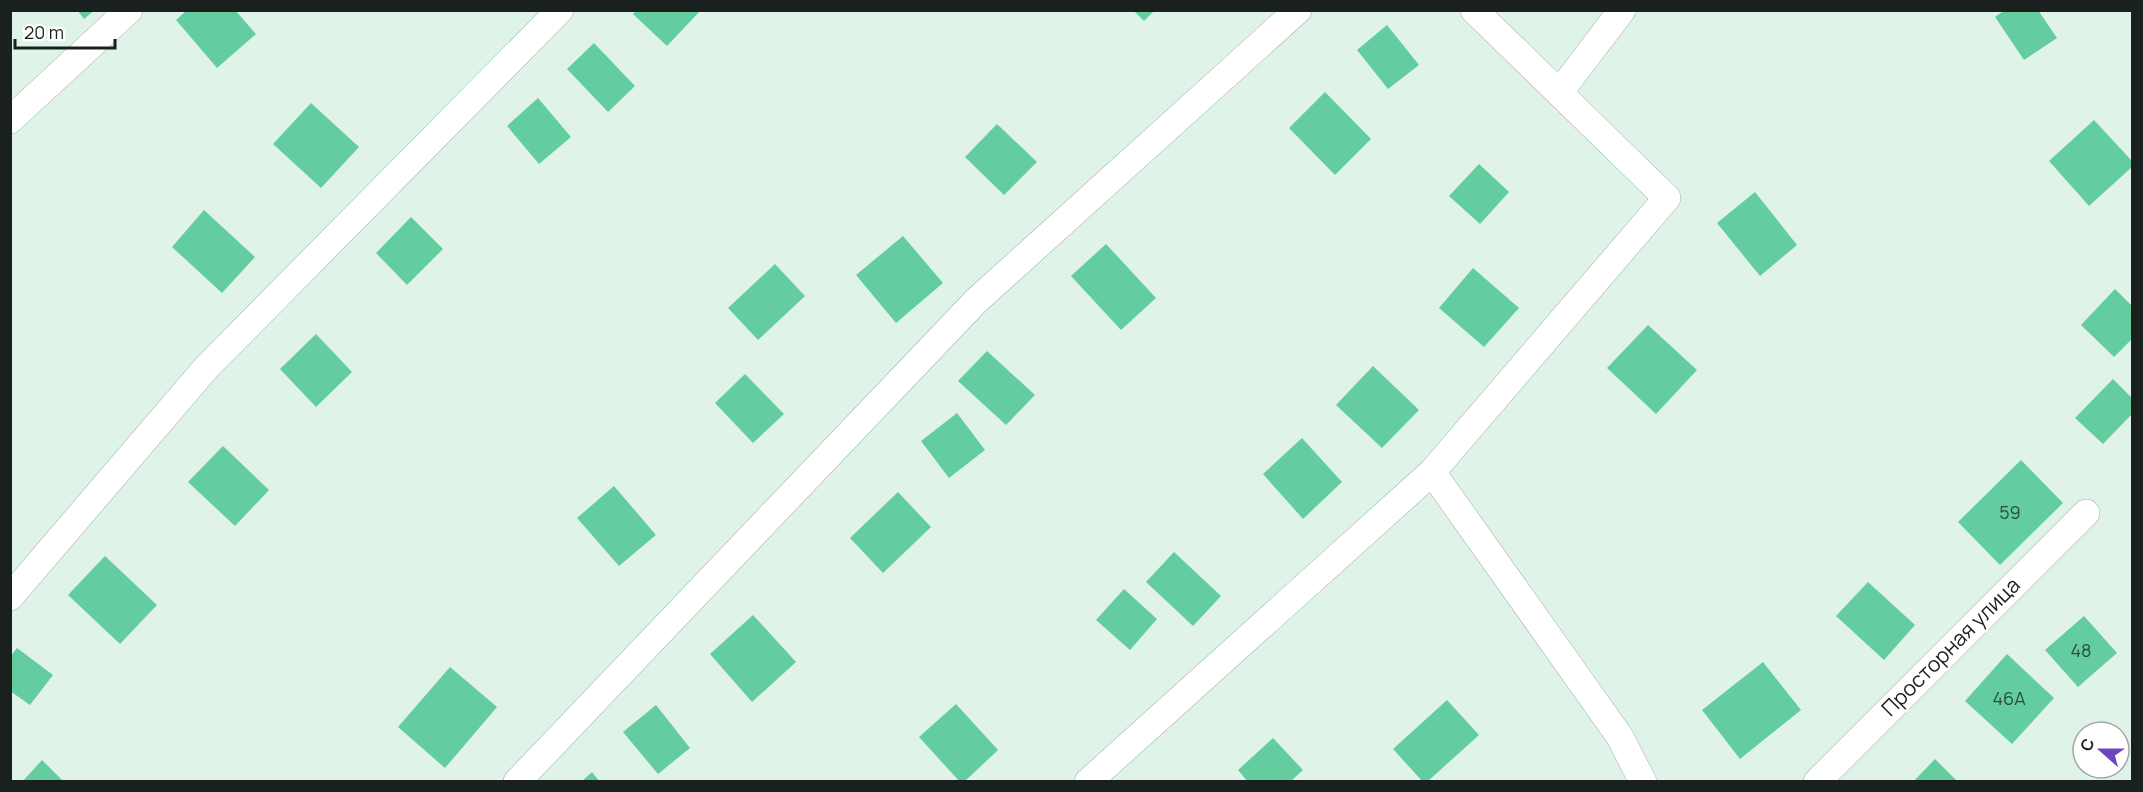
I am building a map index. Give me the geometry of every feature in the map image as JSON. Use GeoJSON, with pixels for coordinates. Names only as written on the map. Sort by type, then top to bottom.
{"type":"FeatureCollection","features":[{"type":"Feature","properties":{"kind":"street"},"geometry":{"type":"LineString","coordinates":[[10,120],[129,10]]}},
{"type":"Feature","properties":{"kind":"street"},"geometry":{"type":"LineString","coordinates":[[10,597],[206,368],[560,10]]}},
{"type":"Feature","properties":{"kind":"street"},"geometry":{"type":"LineString","coordinates":[[517,782],[976,301],[1298,10]]}},
{"type":"Feature","properties":{"kind":"street"},"geometry":{"type":"LineString","coordinates":[[1088,782],[1432,472],[1667,198],[1474,10]]}},
{"type":"Feature","properties":{"kind":"street"},"geometry":{"type":"LineString","coordinates":[[1559,93],[1622,10]]}},
{"type":"Feature","properties":{"kind":"street"},"geometry":{"type":"LineString","coordinates":[[1432,472],[1620,737],[1643,782]]}},
{"type":"Feature","properties":{"kind":"street","name":"Просторная улица"},"geometry":{"type":"LineString","coordinates":[[1817,782],[2086,513]]}},
{"type":"Feature","properties":{"kind":"building"},"geometry":{"type":"Polygon","coordinates":[[[77,10],[95,10],[84,19],[77,10]]]}},
{"type":"Feature","properties":{"kind":"building"},"geometry":{"type":"Polygon","coordinates":[[[187,10],[235,10],[256,34],[217,68],[176,20],[187,10]]]}},
{"type":"Feature","properties":{"kind":"building"},"geometry":{"type":"Polygon","coordinates":[[[636,10],[701,10],[667,46],[633,14],[636,10]]]}},
{"type":"Feature","properties":{"kind":"building"},"geometry":{"type":"Polygon","coordinates":[[[1133,10],[1155,10],[1144,21],[1133,10]]]}},
{"type":"Feature","properties":{"kind":"building"},"geometry":{"type":"Polygon","coordinates":[[[2005,10],[2038,10],[2057,38],[2024,60],[1995,17],[2005,10]]]}},
{"type":"Feature","properties":{"kind":"building"},"geometry":{"type":"Polygon","coordinates":[[[1387,25],[1419,65],[1388,89],[1357,50],[1387,25]]]}},
{"type":"Feature","properties":{"kind":"building"},"geometry":{"type":"Polygon","coordinates":[[[594,43],[635,86],[608,112],[567,69],[594,43]]]}},
{"type":"Feature","properties":{"kind":"building"},"geometry":{"type":"Polygon","coordinates":[[[1325,92],[1371,139],[1335,175],[1289,128],[1325,92]]]}},
{"type":"Feature","properties":{"kind":"building"},"geometry":{"type":"Polygon","coordinates":[[[538,98],[571,137],[539,164],[507,126],[538,98]]]}},
{"type":"Feature","properties":{"kind":"building"},"geometry":{"type":"Polygon","coordinates":[[[311,103],[359,147],[321,188],[273,144],[311,103]]]}},
{"type":"Feature","properties":{"kind":"building"},"geometry":{"type":"Polygon","coordinates":[[[2094,120],[2132,161],[2132,167],[2089,206],[2049,161],[2094,120]]]}},
{"type":"Feature","properties":{"kind":"building"},"geometry":{"type":"Polygon","coordinates":[[[997,124],[1037,162],[1004,195],[965,157],[997,124]]]}},
{"type":"Feature","properties":{"kind":"building"},"geometry":{"type":"Polygon","coordinates":[[[1479,164],[1509,192],[1480,224],[1449,196],[1479,164]]]}},
{"type":"Feature","properties":{"kind":"building"},"geometry":{"type":"Polygon","coordinates":[[[1755,192],[1797,245],[1760,276],[1717,223],[1755,192]]]}},
{"type":"Feature","properties":{"kind":"building"},"geometry":{"type":"Polygon","coordinates":[[[204,210],[255,257],[222,293],[172,247],[204,210]]]}},
{"type":"Feature","properties":{"kind":"building"},"geometry":{"type":"Polygon","coordinates":[[[411,217],[443,249],[407,285],[376,253],[411,217]]]}},
{"type":"Feature","properties":{"kind":"building"},"geometry":{"type":"Polygon","coordinates":[[[903,236],[943,283],[896,323],[856,275],[903,236]]]}},
{"type":"Feature","properties":{"kind":"building"},"geometry":{"type":"Polygon","coordinates":[[[1106,244],[1156,298],[1121,330],[1071,276],[1106,244]]]}},
{"type":"Feature","properties":{"kind":"building"},"geometry":{"type":"Polygon","coordinates":[[[775,264],[805,296],[758,340],[728,308],[775,264]]]}},
{"type":"Feature","properties":{"kind":"building"},"geometry":{"type":"Polygon","coordinates":[[[1473,268],[1519,308],[1484,347],[1439,308],[1473,268]]]}},
{"type":"Feature","properties":{"kind":"building"},"geometry":{"type":"Polygon","coordinates":[[[2115,289],[2132,306],[2132,339],[2114,357],[2081,325],[2115,289]]]}},
{"type":"Feature","properties":{"kind":"building"},"geometry":{"type":"Polygon","coordinates":[[[1648,325],[1697,370],[1656,414],[1607,368],[1648,325]]]}},
{"type":"Feature","properties":{"kind":"building"},"geometry":{"type":"Polygon","coordinates":[[[316,334],[352,372],[316,407],[280,369],[316,334]]]}},
{"type":"Feature","properties":{"kind":"building"},"geometry":{"type":"Polygon","coordinates":[[[987,351],[1035,395],[1006,425],[958,381],[987,351]]]}},
{"type":"Feature","properties":{"kind":"building"},"geometry":{"type":"Polygon","coordinates":[[[1373,366],[1419,410],[1382,448],[1336,405],[1373,366]]]}},
{"type":"Feature","properties":{"kind":"building"},"geometry":{"type":"Polygon","coordinates":[[[745,374],[784,414],[753,443],[715,403],[745,374]]]}},
{"type":"Feature","properties":{"kind":"building"},"geometry":{"type":"Polygon","coordinates":[[[2113,379],[2132,398],[2132,414],[2103,444],[2075,418],[2113,379]]]}},
{"type":"Feature","properties":{"kind":"building"},"geometry":{"type":"Polygon","coordinates":[[[957,413],[985,450],[949,478],[921,441],[957,413]]]}},
{"type":"Feature","properties":{"kind":"building"},"geometry":{"type":"Polygon","coordinates":[[[1302,438],[1342,482],[1303,519],[1263,474],[1302,438]]]}},
{"type":"Feature","properties":{"kind":"building"},"geometry":{"type":"Polygon","coordinates":[[[223,446],[269,490],[235,526],[188,482],[223,446]]]}},
{"type":"Feature","properties":{"kind":"building"},"geometry":{"type":"Polygon","coordinates":[[[2021,460],[2063,503],[2000,565],[1958,522],[2021,460]]]}},
{"type":"Feature","properties":{"kind":"building"},"geometry":{"type":"Polygon","coordinates":[[[614,486],[656,535],[619,566],[577,518],[614,486]]]}},
{"type":"Feature","properties":{"kind":"building"},"geometry":{"type":"Polygon","coordinates":[[[898,492],[931,527],[883,573],[850,538],[898,492]]]}},
{"type":"Feature","properties":{"kind":"building"},"geometry":{"type":"Polygon","coordinates":[[[1174,552],[1221,596],[1193,626],[1146,582],[1174,552]]]}},
{"type":"Feature","properties":{"kind":"building"},"geometry":{"type":"Polygon","coordinates":[[[105,556],[157,605],[120,644],[68,595],[105,556]]]}},
{"type":"Feature","properties":{"kind":"building"},"geometry":{"type":"Polygon","coordinates":[[[1868,582],[1915,625],[1884,660],[1836,616],[1868,582]]]}},
{"type":"Feature","properties":{"kind":"building"},"geometry":{"type":"Polygon","coordinates":[[[1124,589],[1157,619],[1130,650],[1096,620],[1124,589]]]}},
{"type":"Feature","properties":{"kind":"building"},"geometry":{"type":"Polygon","coordinates":[[[753,615],[796,662],[752,702],[710,654],[753,615]]]}},
{"type":"Feature","properties":{"kind":"building"},"geometry":{"type":"Polygon","coordinates":[[[2084,616],[2117,653],[2078,687],[2045,650],[2084,616]]]}},
{"type":"Feature","properties":{"kind":"building"},"geometry":{"type":"Polygon","coordinates":[[[17,648],[53,675],[30,705],[10,691],[10,657],[17,648]]]}},
{"type":"Feature","properties":{"kind":"building"},"geometry":{"type":"Polygon","coordinates":[[[2007,654],[2054,698],[2012,744],[1965,701],[2007,654]]]}},
{"type":"Feature","properties":{"kind":"building"},"geometry":{"type":"Polygon","coordinates":[[[1763,662],[1801,710],[1740,759],[1702,710],[1763,662]]]}},
{"type":"Feature","properties":{"kind":"building"},"geometry":{"type":"Polygon","coordinates":[[[450,667],[497,707],[445,768],[398,727],[450,667]]]}},
{"type":"Feature","properties":{"kind":"building"},"geometry":{"type":"Polygon","coordinates":[[[1447,700],[1479,735],[1427,782],[1423,782],[1393,749],[1447,700]]]}},
{"type":"Feature","properties":{"kind":"building"},"geometry":{"type":"Polygon","coordinates":[[[956,704],[998,750],[964,782],[960,782],[919,737],[956,704]]]}},
{"type":"Feature","properties":{"kind":"building"},"geometry":{"type":"Polygon","coordinates":[[[656,705],[690,748],[658,774],[623,732],[656,705]]]}},
{"type":"Feature","properties":{"kind":"building"},"geometry":{"type":"Polygon","coordinates":[[[1273,738],[1303,770],[1290,782],[1248,782],[1238,770],[1273,738]]]}},
{"type":"Feature","properties":{"kind":"building"},"geometry":{"type":"Polygon","coordinates":[[[1935,759],[1958,782],[1913,782],[1935,759]]]}},
{"type":"Feature","properties":{"kind":"building"},"geometry":{"type":"Polygon","coordinates":[[[42,760],[64,782],[22,782],[42,760]]]}},
{"type":"Feature","properties":{"kind":"building"},"geometry":{"type":"Polygon","coordinates":[[[592,772],[600,782],[581,782],[592,772]]]}}]}
